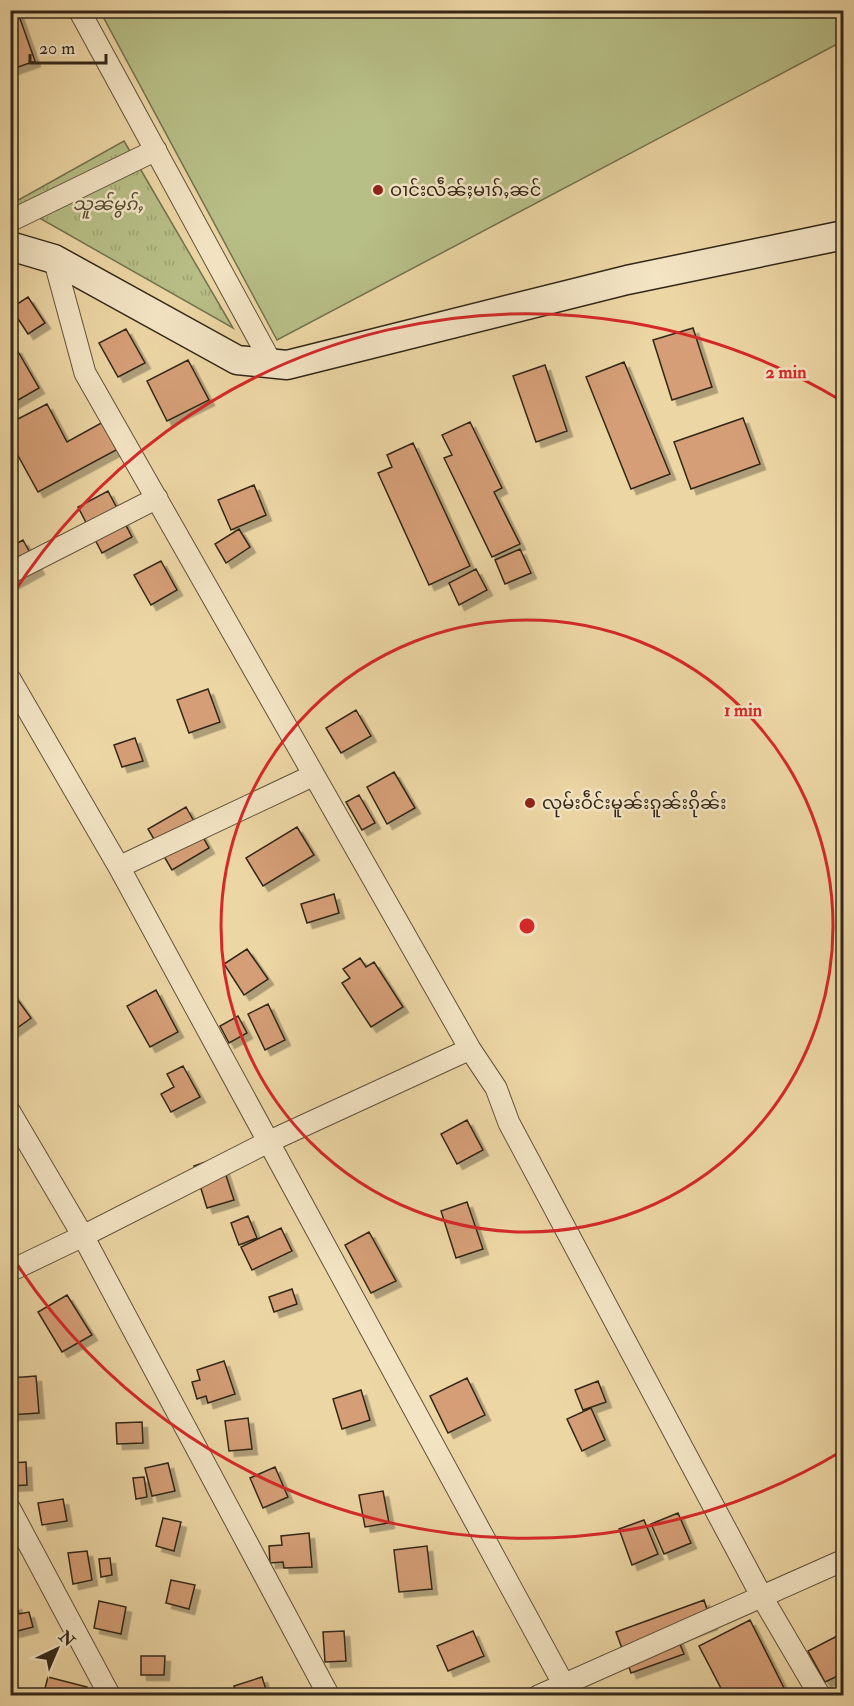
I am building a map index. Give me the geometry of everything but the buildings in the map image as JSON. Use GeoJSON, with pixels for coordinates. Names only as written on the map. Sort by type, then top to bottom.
{"type":"FeatureCollection","features":[{"type":"Feature","properties":{"kind":"main road"},"geometry":{"type":"LineString","coordinates":[[10,246],[54,259],[237,360],[287,365],[627,280],[843,235]]}},
{"type":"Feature","properties":{"kind":"street"},"geometry":{"type":"LineString","coordinates":[[79,10],[272,364]]}},
{"type":"Feature","properties":{"kind":"street"},"geometry":{"type":"LineString","coordinates":[[10,221],[156,150]]}},
{"type":"Feature","properties":{"kind":"street"},"geometry":{"type":"LineString","coordinates":[[54,259],[85,373],[470,1049],[496,1088],[509,1123],[762,1597],[820,1695]]}},
{"type":"Feature","properties":{"kind":"street"},"geometry":{"type":"LineString","coordinates":[[10,573],[157,498]]}},
{"type":"Feature","properties":{"kind":"street"},"geometry":{"type":"LineString","coordinates":[[10,679],[119,867],[567,1689]]}},
{"type":"Feature","properties":{"kind":"street"},"geometry":{"type":"LineString","coordinates":[[119,867],[314,775]]}},
{"type":"Feature","properties":{"kind":"street"},"geometry":{"type":"LineString","coordinates":[[10,1271],[268,1142],[470,1049]]}},
{"type":"Feature","properties":{"kind":"street"},"geometry":{"type":"LineString","coordinates":[[10,1112],[83,1236],[329,1695]]}},
{"type":"Feature","properties":{"kind":"street"},"geometry":{"type":"LineString","coordinates":[[10,1509],[110,1695]]}},
{"type":"Feature","properties":{"kind":"street"},"geometry":{"type":"LineString","coordinates":[[538,1695],[567,1689],[843,1560]]}},
{"type":"Feature","properties":{"kind":"green space","name":"ဝၢင်းလဵၼ်ႈမၢၵ်ႇၼင်"},"geometry":{"type":"Polygon","coordinates":[[[843,10],[843,41],[277,340],[100,11],[843,10]]]}},
{"type":"Feature","properties":{"kind":"green space","name":"သူၼ်မွၵ်ႇ"},"geometry":{"type":"Polygon","coordinates":[[[124,141],[233,328],[13,203],[124,141]]]}},
{"type":"Feature","properties":{"kind":"place","name":"ဝၢင်းလဵၼ်ႈမၢၵ်ႇၼင်"},"geometry":{"type":"Point","coordinates":[378,190]}},
{"type":"Feature","properties":{"kind":"place","name":"လုမ်းဝဵင်းမူၼ်းၵူၼ်းၵိုၼ်း"},"geometry":{"type":"Point","coordinates":[530,803]}}]}
